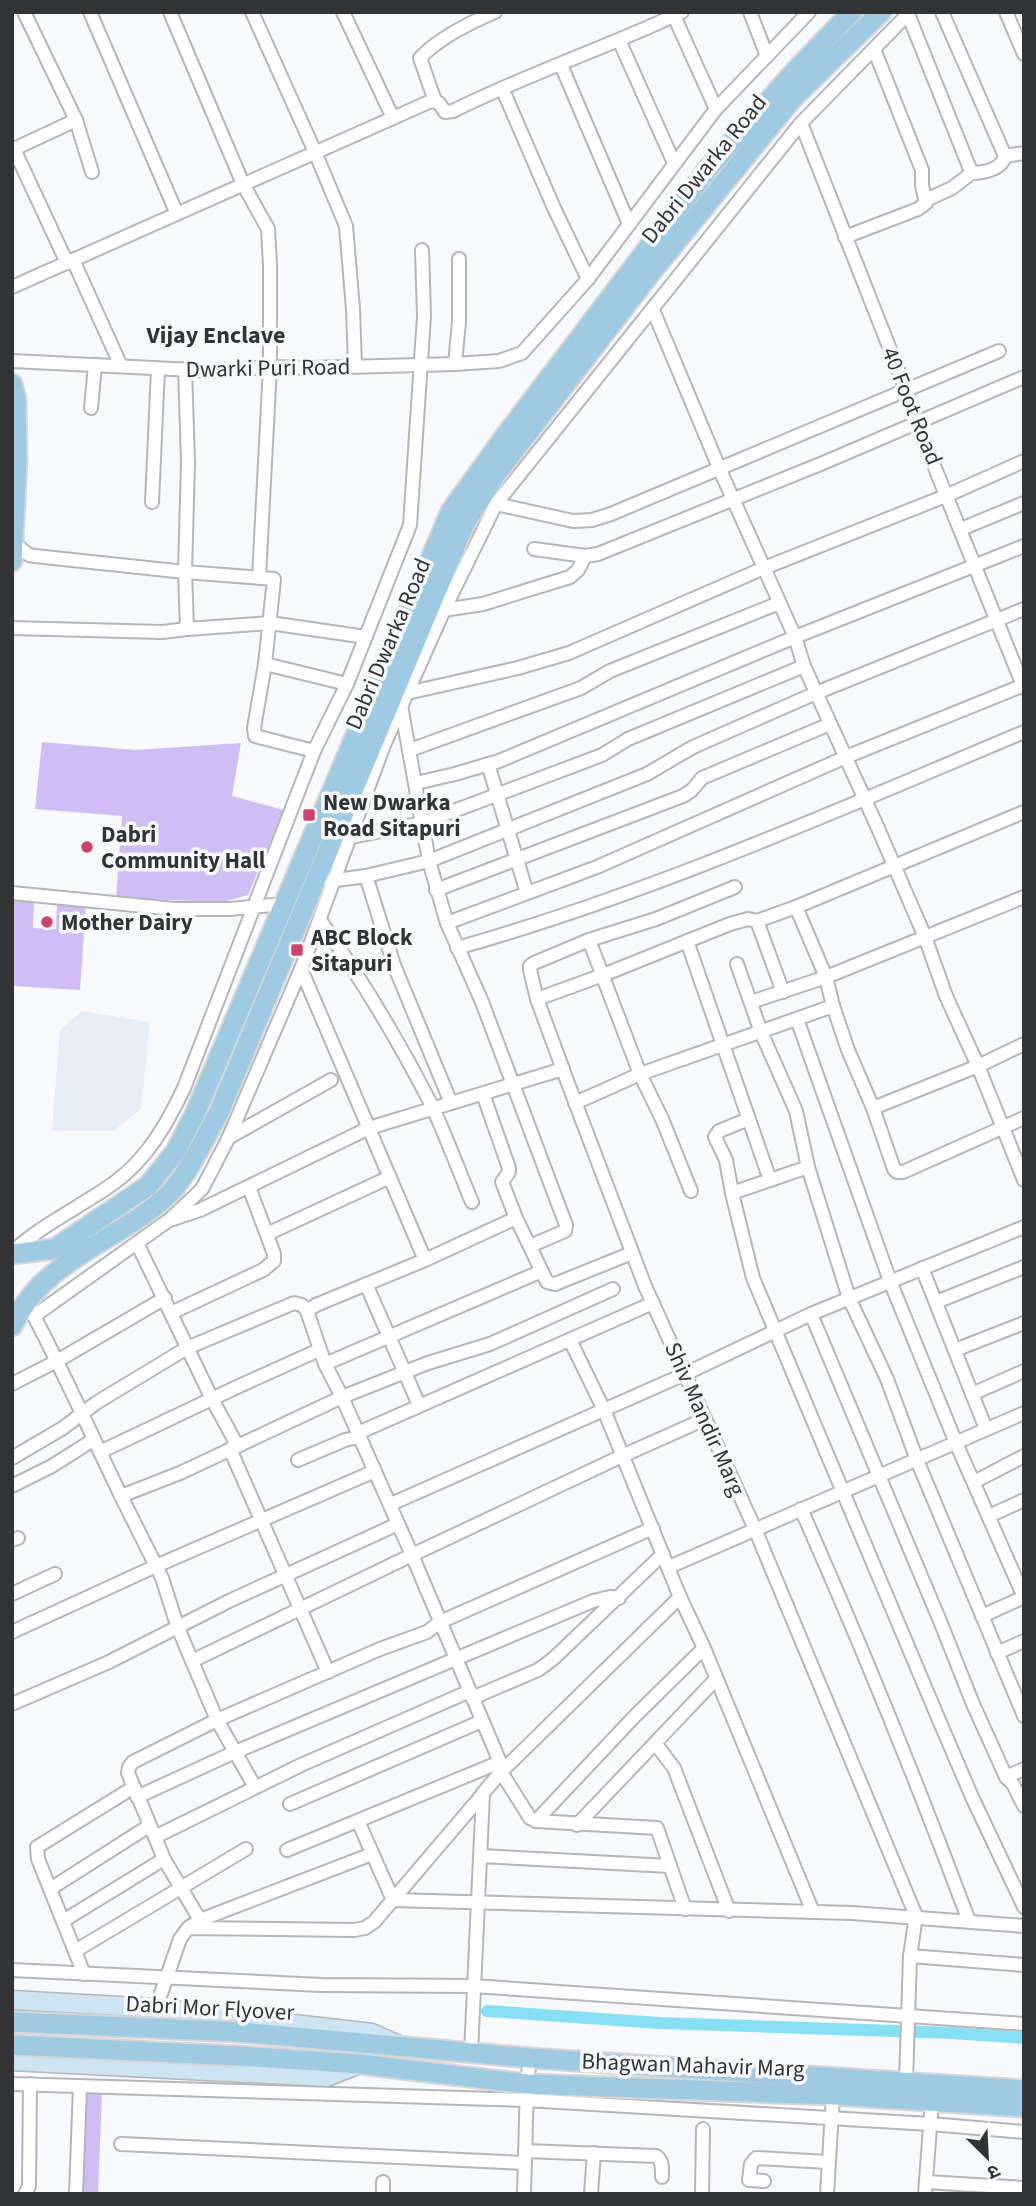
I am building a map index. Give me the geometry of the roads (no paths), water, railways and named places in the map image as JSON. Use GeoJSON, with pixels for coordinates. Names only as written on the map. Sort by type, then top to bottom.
{"type":"FeatureCollection","features":[{"type":"Feature","properties":{"kind":"main road","name":"Dabri Dwarka Road"},"geometry":{"type":"LineString","coordinates":[[12,1253],[54,1249],[148,1186],[176,1151],[195,1114],[451,511],[709,167],[852,12]]}},
{"type":"Feature","properties":{"kind":"main road","name":"Dabri Dwarka Road"},"geometry":{"type":"LineString","coordinates":[[12,1326],[30,1309],[40,1286],[64,1266],[140,1219],[170,1193],[193,1160],[219,1112],[325,880],[464,524],[496,474],[653,270],[792,99],[881,12]]}},
{"type":"Feature","properties":{"kind":"main road"},"geometry":{"type":"LineString","coordinates":[[12,384],[16,399],[13,552]]}},
{"type":"Feature","properties":{"kind":"main road"},"geometry":{"type":"LineString","coordinates":[[12,2000],[156,2008],[372,2033],[404,2048]]}},
{"type":"Feature","properties":{"kind":"main road","name":"Dabri Mor Flyover"},"geometry":{"type":"LineString","coordinates":[[12,2022],[241,2032],[404,2048]]}},
{"type":"Feature","properties":{"kind":"main road","name":"Dabri Mor Flyover"},"geometry":{"type":"LineString","coordinates":[[12,2045],[360,2064]]}},
{"type":"Feature","properties":{"kind":"main road","name":"Bhagwan Mahavir Marg"},"geometry":{"type":"LineString","coordinates":[[404,2048],[530,2059],[1024,2090]]}},
{"type":"Feature","properties":{"kind":"main road"},"geometry":{"type":"LineString","coordinates":[[12,2061],[327,2077],[360,2064]]}},
{"type":"Feature","properties":{"kind":"main road","name":"Bhagwan Mahavir Marg"},"geometry":{"type":"LineString","coordinates":[[360,2064],[526,2092],[832,2095],[1024,2107]]}},
{"type":"Feature","properties":{"kind":"street"},"geometry":{"type":"LineString","coordinates":[[23,12],[76,120],[92,172]]}},
{"type":"Feature","properties":{"kind":"street"},"geometry":{"type":"LineString","coordinates":[[90,12],[177,214]]}},
{"type":"Feature","properties":{"kind":"street"},"geometry":{"type":"LineString","coordinates":[[170,12],[243,184],[268,229],[270,366],[259,577]]}},
{"type":"Feature","properties":{"kind":"street"},"geometry":{"type":"LineString","coordinates":[[251,12],[346,226],[354,309],[355,366]]}},
{"type":"Feature","properties":{"kind":"street"},"geometry":{"type":"LineString","coordinates":[[343,12],[393,118]]}},
{"type":"Feature","properties":{"kind":"street"},"geometry":{"type":"LineString","coordinates":[[495,12],[433,46],[420,58],[435,101],[445,112],[453,111],[678,14],[716,109]]}},
{"type":"Feature","properties":{"kind":"street"},"geometry":{"type":"LineString","coordinates":[[750,12],[767,56]]}},
{"type":"Feature","properties":{"kind":"street"},"geometry":{"type":"LineString","coordinates":[[502,88],[588,279],[716,109],[809,12]]}},
{"type":"Feature","properties":{"kind":"street"},"geometry":{"type":"LineString","coordinates":[[926,200],[952,188],[973,172],[982,173],[999,166],[1005,156],[942,12]]}},
{"type":"Feature","properties":{"kind":"street"},"geometry":{"type":"LineString","coordinates":[[1006,12],[1024,54]]}},
{"type":"Feature","properties":{"kind":"street"},"geometry":{"type":"LineString","coordinates":[[255,1787],[217,1720],[178,1628],[156,1566],[30,1309],[137,1243],[169,1220],[202,1189],[228,1139],[301,969],[320,920],[325,880],[351,837],[401,706],[444,610],[496,505],[801,123],[909,13],[973,172]]}},
{"type":"Feature","properties":{"kind":"street"},"geometry":{"type":"LineString","coordinates":[[619,40],[674,163]]}},
{"type":"Feature","properties":{"kind":"street"},"geometry":{"type":"LineString","coordinates":[[845,237],[918,209],[925,205],[926,200],[922,170],[874,49]]}},
{"type":"Feature","properties":{"kind":"street"},"geometry":{"type":"LineString","coordinates":[[561,65],[629,224]]}},
{"type":"Feature","properties":{"kind":"street"},"geometry":{"type":"LineString","coordinates":[[12,287],[435,101]]}},
{"type":"Feature","properties":{"kind":"street"},"geometry":{"type":"LineString","coordinates":[[76,120],[13,148],[121,366]]}},
{"type":"Feature","properties":{"kind":"street","name":"40 Foot Road"},"geometry":{"type":"LineString","coordinates":[[801,123],[916,421],[1023,686]]}},
{"type":"Feature","properties":{"kind":"street"},"geometry":{"type":"LineString","coordinates":[[1005,156],[1024,153]]}},
{"type":"Feature","properties":{"kind":"street"},"geometry":{"type":"LineString","coordinates":[[12,1253],[44,1226],[116,1181],[144,1156],[170,1119],[184,1088],[314,751],[366,637],[410,525],[424,316],[422,250]]}},
{"type":"Feature","properties":{"kind":"street"},"geometry":{"type":"LineString","coordinates":[[455,364],[459,322],[459,259]]}},
{"type":"Feature","properties":{"kind":"street","name":"Dwarki Puri Road"},"geometry":{"type":"LineString","coordinates":[[12,361],[213,370],[270,366],[310,368],[499,361],[522,353],[588,279]]}},
{"type":"Feature","properties":{"kind":"street"},"geometry":{"type":"LineString","coordinates":[[653,310],[720,470],[795,637],[804,666],[925,937],[946,996],[978,1066],[1024,1180]]}},
{"type":"Feature","properties":{"kind":"street"},"geometry":{"type":"LineString","coordinates":[[496,505],[573,521],[592,520],[720,470],[999,351]]}},
{"type":"Feature","properties":{"kind":"street"},"geometry":{"type":"LineString","coordinates":[[90,408],[95,365]]}},
{"type":"Feature","properties":{"kind":"street"},"geometry":{"type":"LineString","coordinates":[[152,502],[158,369]]}},
{"type":"Feature","properties":{"kind":"street"},"geometry":{"type":"LineString","coordinates":[[185,369],[188,462],[185,576],[187,629]]}},
{"type":"Feature","properties":{"kind":"street"},"geometry":{"type":"LineString","coordinates":[[534,548],[585,556],[598,554],[823,463],[1024,377]]}},
{"type":"Feature","properties":{"kind":"street"},"geometry":{"type":"LineString","coordinates":[[407,693],[518,668],[569,653],[764,568],[948,495],[1024,461]]}},
{"type":"Feature","properties":{"kind":"street"},"geometry":{"type":"LineString","coordinates":[[961,529],[1024,503]]}},
{"type":"Feature","properties":{"kind":"street"},"geometry":{"type":"LineString","coordinates":[[416,783],[488,764],[1024,546]]}},
{"type":"Feature","properties":{"kind":"street"},"geometry":{"type":"LineString","coordinates":[[13,552],[185,576],[274,579],[255,736],[314,751]]}},
{"type":"Feature","properties":{"kind":"street"},"geometry":{"type":"LineString","coordinates":[[444,610],[483,604],[570,577],[585,556]]}},
{"type":"Feature","properties":{"kind":"street"},"geometry":{"type":"LineString","coordinates":[[410,750],[581,688],[610,671],[779,603]]}},
{"type":"Feature","properties":{"kind":"street"},"geometry":{"type":"LineString","coordinates":[[325,880],[366,876],[429,861],[647,774],[693,747],[816,693],[1024,608]]}},
{"type":"Feature","properties":{"kind":"street"},"geometry":{"type":"LineString","coordinates":[[12,628],[162,632],[270,623],[366,637]]}},
{"type":"Feature","properties":{"kind":"street"},"geometry":{"type":"LineString","coordinates":[[265,664],[346,684]]}},
{"type":"Feature","properties":{"kind":"street"},"geometry":{"type":"LineString","coordinates":[[351,837],[422,823],[498,796],[602,755],[628,739],[804,666]]}},
{"type":"Feature","properties":{"kind":"street"},"geometry":{"type":"LineString","coordinates":[[447,923],[597,867],[846,757],[1023,686]]}},
{"type":"Feature","properties":{"kind":"street"},"geometry":{"type":"LineString","coordinates":[[401,706],[436,890],[457,948],[482,1002],[566,1229],[530,1247]]}},
{"type":"Feature","properties":{"kind":"street"},"geometry":{"type":"LineString","coordinates":[[436,890],[683,796],[702,778],[830,724]]}},
{"type":"Feature","properties":{"kind":"street"},"geometry":{"type":"LineString","coordinates":[[457,948],[516,931],[704,865],[1024,732]]}},
{"type":"Feature","properties":{"kind":"street"},"geometry":{"type":"LineString","coordinates":[[488,764],[527,893]]}},
{"type":"Feature","properties":{"kind":"street"},"geometry":{"type":"LineString","coordinates":[[537,999],[739,920],[757,921],[796,907],[1024,811]]}},
{"type":"Feature","properties":{"kind":"street"},"geometry":{"type":"LineString","coordinates":[[366,876],[394,965],[451,1103]]}},
{"type":"Feature","properties":{"kind":"street","name":"Shiv Mandir Marg"},"geometry":{"type":"LineString","coordinates":[[735,887],[656,919],[589,940],[530,966],[537,999],[632,1253],[755,1529],[916,1916]]}},
{"type":"Feature","properties":{"kind":"street"},"geometry":{"type":"LineString","coordinates":[[12,893],[175,909],[230,909],[283,904]]}},
{"type":"Feature","properties":{"kind":"street"},"geometry":{"type":"LineString","coordinates":[[751,1002],[826,977],[1024,897]]}},
{"type":"Feature","properties":{"kind":"street"},"geometry":{"type":"LineString","coordinates":[[796,907],[826,977],[848,1050],[897,1172],[1024,1118]]}},
{"type":"Feature","properties":{"kind":"street"},"geometry":{"type":"LineString","coordinates":[[320,920],[362,982],[433,1109],[472,1202]]}},
{"type":"Feature","properties":{"kind":"street"},"geometry":{"type":"LineString","coordinates":[[757,921],[783,992]]}},
{"type":"Feature","properties":{"kind":"street"},"geometry":{"type":"LineString","coordinates":[[589,940],[640,1074],[662,1119],[691,1191]]}},
{"type":"Feature","properties":{"kind":"street"},"geometry":{"type":"LineString","coordinates":[[687,942],[770,1180]]}},
{"type":"Feature","properties":{"kind":"street"},"geometry":{"type":"LineString","coordinates":[[737,964],[761,1032],[796,1111],[808,1167],[849,1298],[887,1380],[917,1460],[1023,1711]]}},
{"type":"Feature","properties":{"kind":"street"},"geometry":{"type":"LineString","coordinates":[[301,969],[425,1260]]}},
{"type":"Feature","properties":{"kind":"street"},"geometry":{"type":"LineString","coordinates":[[575,1103],[640,1074],[833,1006]]}},
{"type":"Feature","properties":{"kind":"street"},"geometry":{"type":"LineString","coordinates":[[797,1019],[890,1281],[956,1443],[1024,1597],[982,1616]]}},
{"type":"Feature","properties":{"kind":"street"},"geometry":{"type":"LineString","coordinates":[[873,1108],[978,1066],[1024,1044]]}},
{"type":"Feature","properties":{"kind":"street"},"geometry":{"type":"LineString","coordinates":[[169,1220],[200,1210],[369,1128],[563,1069]]}},
{"type":"Feature","properties":{"kind":"street"},"geometry":{"type":"LineString","coordinates":[[228,1139],[331,1080]]}},
{"type":"Feature","properties":{"kind":"street"},"geometry":{"type":"LineString","coordinates":[[483,1094],[509,1168],[502,1182],[547,1282],[555,1284],[632,1253]]}},
{"type":"Feature","properties":{"kind":"street"},"geometry":{"type":"LineString","coordinates":[[748,1119],[715,1134],[726,1160],[753,1278],[972,1797],[1024,1907]]}},
{"type":"Feature","properties":{"kind":"street"},"geometry":{"type":"LineString","coordinates":[[732,1194],[808,1167]]}},
{"type":"Feature","properties":{"kind":"street"},"geometry":{"type":"LineString","coordinates":[[267,1234],[390,1177]]}},
{"type":"Feature","properties":{"kind":"street"},"geometry":{"type":"LineString","coordinates":[[172,1313],[271,1266],[274,1254],[249,1187]]}},
{"type":"Feature","properties":{"kind":"street"},"geometry":{"type":"LineString","coordinates":[[307,1311],[516,1218]]}},
{"type":"Feature","properties":{"kind":"street"},"geometry":{"type":"LineString","coordinates":[[391,1504],[685,1374],[811,1314],[1024,1227]]}},
{"type":"Feature","properties":{"kind":"street"},"geometry":{"type":"LineString","coordinates":[[137,1243],[212,1399],[328,1672]]}},
{"type":"Feature","properties":{"kind":"street"},"geometry":{"type":"LineString","coordinates":[[936,1302],[1024,1267]]}},
{"type":"Feature","properties":{"kind":"street"},"geometry":{"type":"LineString","coordinates":[[922,1268],[986,1429]]}},
{"type":"Feature","properties":{"kind":"street"},"geometry":{"type":"LineString","coordinates":[[326,1364],[542,1271]]}},
{"type":"Feature","properties":{"kind":"street"},"geometry":{"type":"LineString","coordinates":[[366,1284],[419,1405]]}},
{"type":"Feature","properties":{"kind":"street"},"geometry":{"type":"LineString","coordinates":[[121,1496],[180,1473],[342,1397],[404,1372],[489,1344],[613,1289]]}},
{"type":"Feature","properties":{"kind":"street"},"geometry":{"type":"LineString","coordinates":[[12,1384],[57,1361],[164,1298]]}},
{"type":"Feature","properties":{"kind":"street"},"geometry":{"type":"LineString","coordinates":[[12,1458],[187,1348],[294,1303],[302,1305],[307,1311],[319,1350],[391,1504],[500,1767],[524,1809],[530,1818],[536,1821],[657,1828],[685,1909]]}},
{"type":"Feature","properties":{"kind":"street"},"geometry":{"type":"LineString","coordinates":[[298,1460],[653,1303]]}},
{"type":"Feature","properties":{"kind":"street"},"geometry":{"type":"LineString","coordinates":[[811,1314],[973,1704],[1006,1777],[1013,1784],[1024,1806]]}},
{"type":"Feature","properties":{"kind":"street"},"geometry":{"type":"LineString","coordinates":[[955,1350],[1024,1323]]}},
{"type":"Feature","properties":{"kind":"street"},"geometry":{"type":"LineString","coordinates":[[570,1340],[604,1410],[813,1912]]}},
{"type":"Feature","properties":{"kind":"street"},"geometry":{"type":"LineString","coordinates":[[100,1452],[319,1350]]}},
{"type":"Feature","properties":{"kind":"street"},"geometry":{"type":"LineString","coordinates":[[972,1394],[1024,1371]]}},
{"type":"Feature","properties":{"kind":"street"},"geometry":{"type":"LineString","coordinates":[[669,1567],[1024,1413]]}},
{"type":"Feature","properties":{"kind":"street"},"geometry":{"type":"LineString","coordinates":[[192,1661],[705,1419]]}},
{"type":"Feature","properties":{"kind":"street"},"geometry":{"type":"LineString","coordinates":[[12,1486],[52,1466],[93,1440]]}},
{"type":"Feature","properties":{"kind":"street"},"geometry":{"type":"LineString","coordinates":[[974,1482],[1024,1456]]}},
{"type":"Feature","properties":{"kind":"street"},"geometry":{"type":"LineString","coordinates":[[12,1632],[375,1471]]}},
{"type":"Feature","properties":{"kind":"street"},"geometry":{"type":"LineString","coordinates":[[989,1516],[1024,1500]]}},
{"type":"Feature","properties":{"kind":"street"},"geometry":{"type":"LineString","coordinates":[[801,1509],[906,1757],[969,1921]]}},
{"type":"Feature","properties":{"kind":"street"},"geometry":{"type":"LineString","coordinates":[[12,1704],[109,1662],[220,1606],[398,1524]]}},
{"type":"Feature","properties":{"kind":"street"},"geometry":{"type":"LineString","coordinates":[[200,1920],[164,1859],[135,1792],[128,1773],[133,1762],[217,1720],[427,1632],[440,1622],[653,1528]]}},
{"type":"Feature","properties":{"kind":"street"},"geometry":{"type":"LineString","coordinates":[[50,1889],[152,1832],[471,1695],[538,1670],[619,1598],[663,1553]]}},
{"type":"Feature","properties":{"kind":"street"},"geometry":{"type":"LineString","coordinates":[[12,1594],[55,1574]]}},
{"type":"Feature","properties":{"kind":"street"},"geometry":{"type":"LineString","coordinates":[[188,1928],[354,1930],[365,1928],[374,1922],[483,1793],[500,1767],[680,1597]]}},
{"type":"Feature","properties":{"kind":"street"},"geometry":{"type":"LineString","coordinates":[[84,1974],[38,1859],[37,1847],[135,1792],[593,1601],[619,1598]]}},
{"type":"Feature","properties":{"kind":"street"},"geometry":{"type":"LineString","coordinates":[[166,1644],[178,1628]]}},
{"type":"Feature","properties":{"kind":"street"},"geometry":{"type":"LineString","coordinates":[[998,1653],[1024,1641]]}},
{"type":"Feature","properties":{"kind":"street"},"geometry":{"type":"LineString","coordinates":[[536,1821],[625,1726],[704,1648]]}},
{"type":"Feature","properties":{"kind":"street"},"geometry":{"type":"LineString","coordinates":[[577,1825],[716,1679]]}},
{"type":"Feature","properties":{"kind":"street"},"geometry":{"type":"LineString","coordinates":[[290,1804],[482,1721]]}},
{"type":"Feature","properties":{"kind":"street"},"geometry":{"type":"LineString","coordinates":[[656,1743],[674,1769],[729,1911]]}},
{"type":"Feature","properties":{"kind":"street"},"geometry":{"type":"LineString","coordinates":[[287,1850],[500,1767]]}},
{"type":"Feature","properties":{"kind":"street"},"geometry":{"type":"LineString","coordinates":[[1006,1777],[1024,1769]]}},
{"type":"Feature","properties":{"kind":"street"},"geometry":{"type":"LineString","coordinates":[[471,2053],[483,1793]]}},
{"type":"Feature","properties":{"kind":"street"},"geometry":{"type":"LineString","coordinates":[[358,1821],[393,1900]]}},
{"type":"Feature","properties":{"kind":"street"},"geometry":{"type":"LineString","coordinates":[[75,1951],[246,1849]]}},
{"type":"Feature","properties":{"kind":"street"},"geometry":{"type":"LineString","coordinates":[[156,2008],[180,1939],[188,1928],[200,1920],[372,1854]]}},
{"type":"Feature","properties":{"kind":"street"},"geometry":{"type":"LineString","coordinates":[[480,1856],[670,1866]]}},
{"type":"Feature","properties":{"kind":"street"},"geometry":{"type":"LineString","coordinates":[[63,1921],[164,1859]]}},
{"type":"Feature","properties":{"kind":"street"},"geometry":{"type":"LineString","coordinates":[[393,1900],[916,1916],[1024,1926]]}},
{"type":"Feature","properties":{"kind":"street"},"geometry":{"type":"LineString","coordinates":[[906,2082],[910,1956],[916,1916]]}},
{"type":"Feature","properties":{"kind":"street"},"geometry":{"type":"LineString","coordinates":[[910,1956],[1024,1965]]}},
{"type":"Feature","properties":{"kind":"street"},"geometry":{"type":"LineString","coordinates":[[12,1970],[474,1992],[1024,2024]]}},
{"type":"Feature","properties":{"kind":"street"},"geometry":{"type":"LineString","coordinates":[[524,2194],[526,2092],[530,2059]]}},
{"type":"Feature","properties":{"kind":"street"},"geometry":{"type":"LineString","coordinates":[[12,2084],[526,2092],[831,2119],[1024,2132]]}},
{"type":"Feature","properties":{"kind":"street"},"geometry":{"type":"LineString","coordinates":[[25,2194],[29,2186],[30,2084]]}},
{"type":"Feature","properties":{"kind":"street"},"geometry":{"type":"LineString","coordinates":[[76,2194],[80,2086]]}},
{"type":"Feature","properties":{"kind":"street"},"geometry":{"type":"LineString","coordinates":[[827,2194],[832,2095]]}},
{"type":"Feature","properties":{"kind":"street"},"geometry":{"type":"LineString","coordinates":[[932,2100],[925,2188],[1024,2189]]}},
{"type":"Feature","properties":{"kind":"street"},"geometry":{"type":"LineString","coordinates":[[702,2194],[703,2129]]}},
{"type":"Feature","properties":{"kind":"street"},"geometry":{"type":"LineString","coordinates":[[121,2144],[525,2157],[594,2153],[656,2156],[662,2163],[662,2177]]}},
{"type":"Feature","properties":{"kind":"street"},"geometry":{"type":"LineString","coordinates":[[591,2194],[594,2153]]}},
{"type":"Feature","properties":{"kind":"street"},"geometry":{"type":"LineString","coordinates":[[764,2181],[749,2180],[751,2164],[756,2158],[828,2162]]}},
{"type":"Feature","properties":{"kind":"waterway"},"geometry":{"type":"LineString","coordinates":[[487,2011],[659,2023],[1024,2038]]}},
{"type":"Feature","properties":{"kind":"place","name":"New Dwarka Road Sitapuri"},"geometry":{"type":"Point","coordinates":[309,815]}},
{"type":"Feature","properties":{"kind":"place","name":"Dabri Community Hall"},"geometry":{"type":"Point","coordinates":[87,847]}},
{"type":"Feature","properties":{"kind":"place","name":"Mother Dairy"},"geometry":{"type":"Point","coordinates":[47,922]}},
{"type":"Feature","properties":{"kind":"place","name":"ABC Block Sitapuri"},"geometry":{"type":"Point","coordinates":[297,950]}},
{"type":"Feature","properties":{"kind":"district","name":"Vijay Enclave"},"geometry":{"type":"Point","coordinates":[216,335]}}]}
